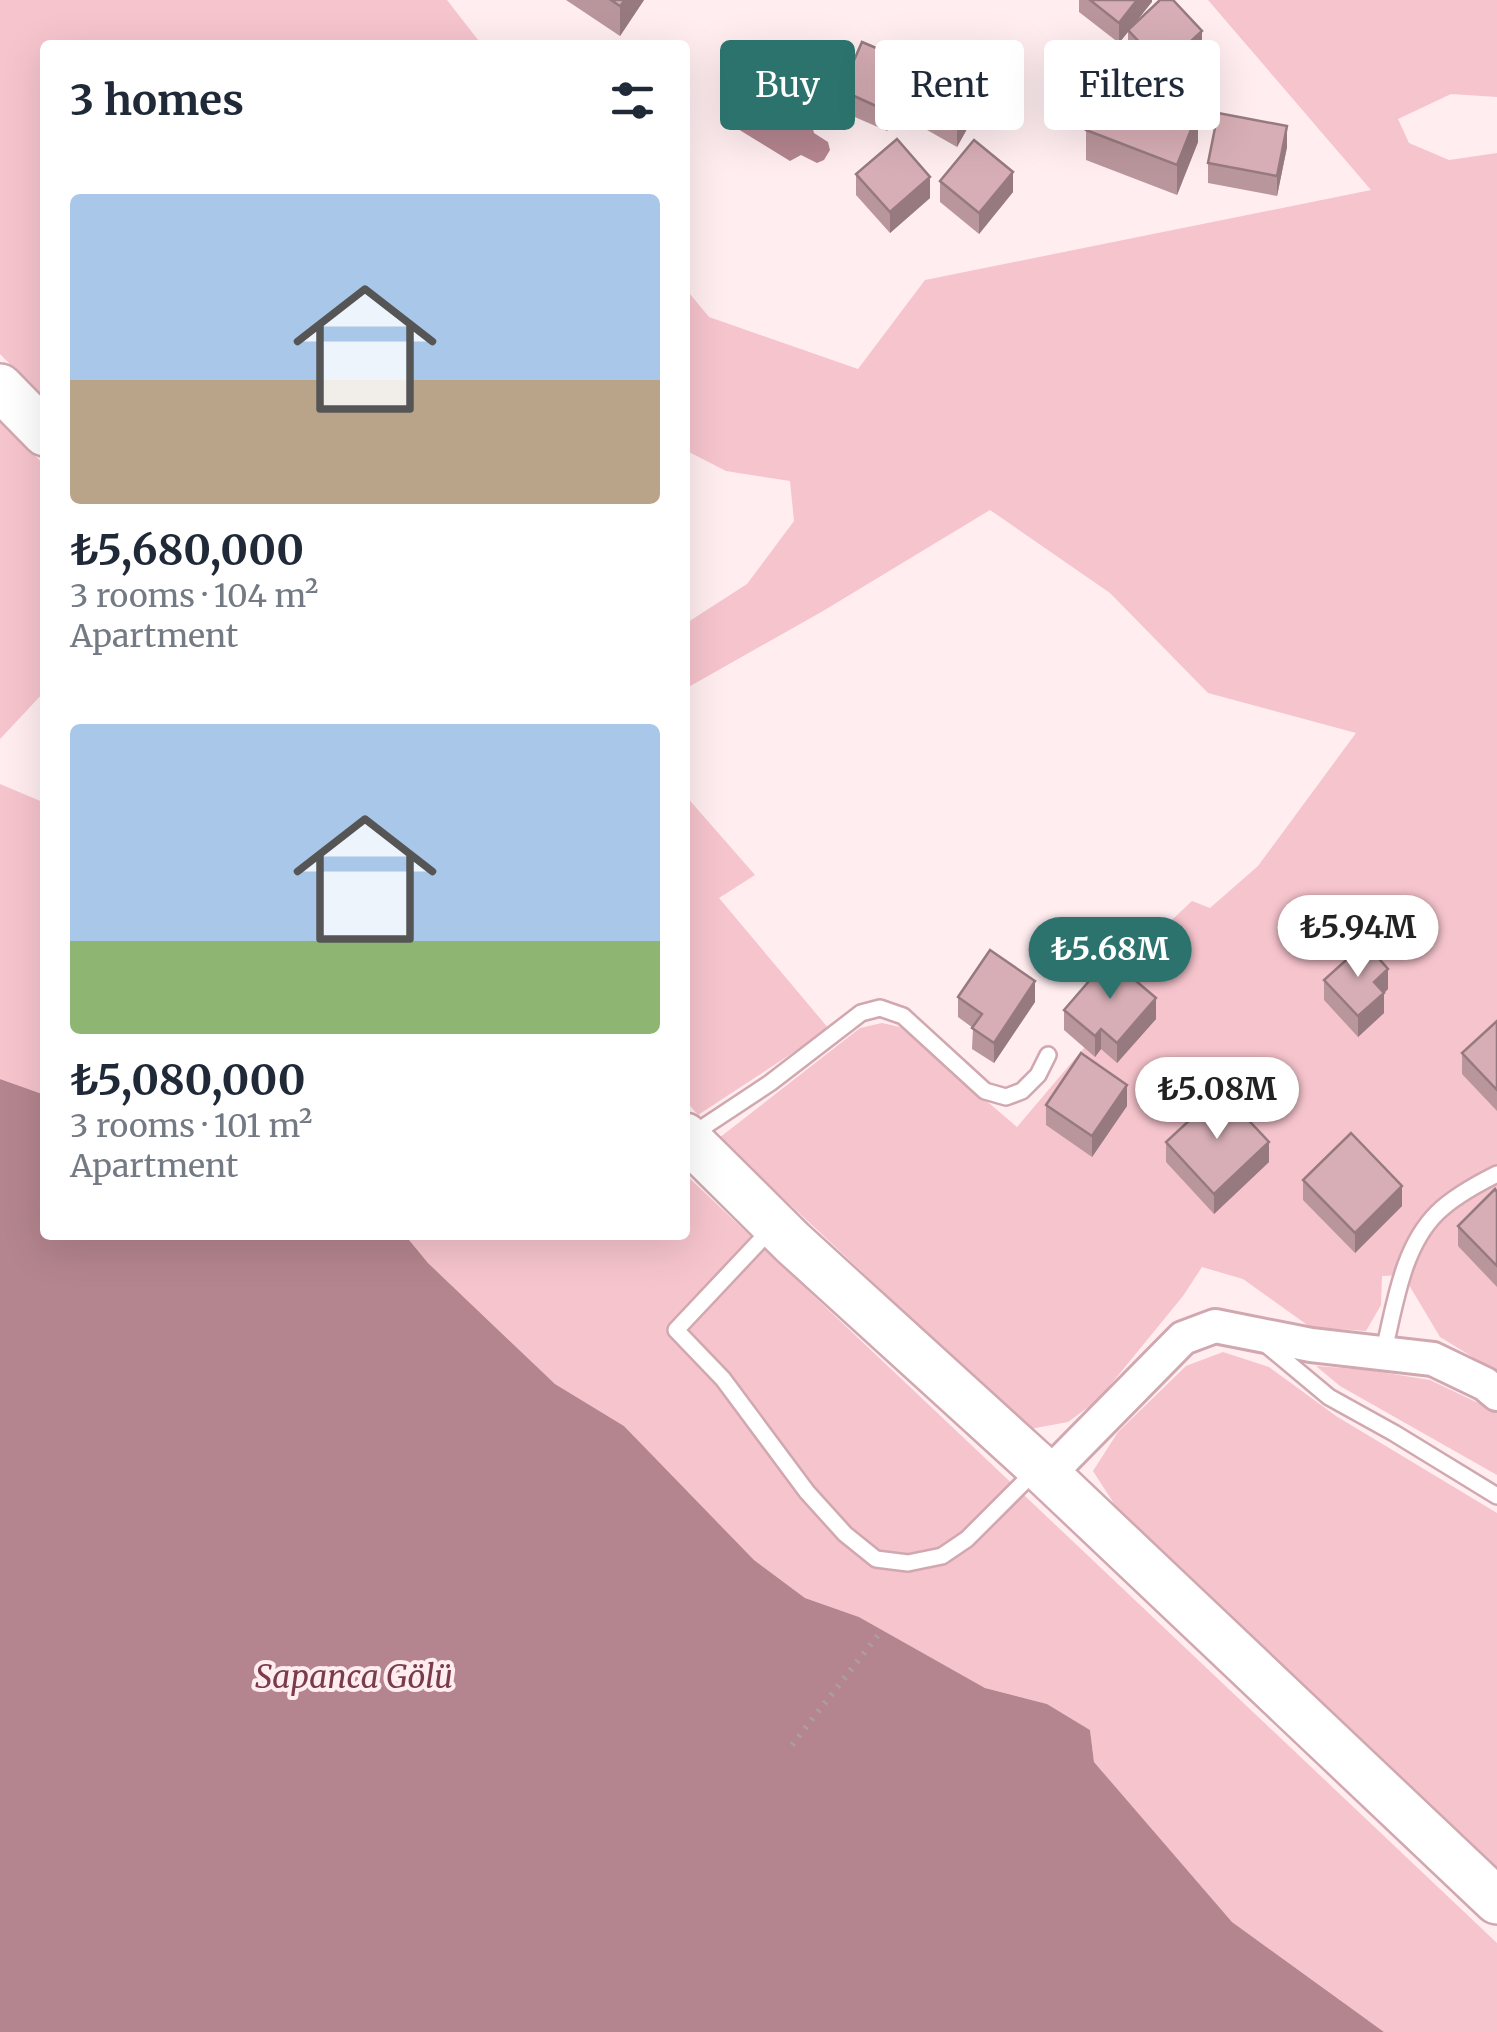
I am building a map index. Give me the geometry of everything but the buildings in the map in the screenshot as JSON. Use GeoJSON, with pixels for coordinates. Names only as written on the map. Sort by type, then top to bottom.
{"type":"FeatureCollection","features":[{"type":"Feature","properties":{"kind":"street"},"geometry":{"type":"LineString","coordinates":[[0,387],[40,428]]}},
{"type":"Feature","properties":{"kind":"street"},"geometry":{"type":"LineString","coordinates":[[690,1141],[1497,1901]]}},
{"type":"Feature","properties":{"kind":"street"},"geometry":{"type":"LineString","coordinates":[[1043,1471],[1182,1338],[1215,1326],[1311,1345],[1433,1360],[1485,1384],[1497,1394]]}},
{"type":"Feature","properties":{"kind":"lane"},"geometry":{"type":"LineString","coordinates":[[690,1134],[770,1083],[861,1013],[880,1008],[903,1016],[985,1092],[1006,1097],[1022,1091],[1038,1076],[1048,1055]]}},
{"type":"Feature","properties":{"kind":"lane"},"geometry":{"type":"LineString","coordinates":[[1383,1354],[1403,1275],[1419,1236],[1438,1212],[1497,1174]]}},
{"type":"Feature","properties":{"kind":"lane"},"geometry":{"type":"LineString","coordinates":[[775,1224],[676,1330],[723,1379],[807,1492],[844,1534],[876,1559],[908,1564],[942,1556],[1043,1471]]}},
{"type":"Feature","properties":{"kind":"lane"},"geometry":{"type":"LineString","coordinates":[[1252,1333],[1329,1397],[1497,1496]]}},
{"type":"Feature","properties":{"kind":"path"},"geometry":{"type":"LineString","coordinates":[[792,1745],[882,1630]]}},
{"type":"Feature","properties":{"kind":"shaded area"},"geometry":{"type":"Polygon","coordinates":[[[0,0],[447,0],[478,40],[40,40],[40,395],[0,354],[0,0]]]}},
{"type":"Feature","properties":{"kind":"shaded area"},"geometry":{"type":"Polygon","coordinates":[[[1208,0],[1497,0],[1497,97],[1451,94],[1398,119],[1409,143],[1449,160],[1497,153],[1497,1372],[1440,1337],[1403,1275],[1382,1276],[1381,1305],[1366,1331],[1310,1327],[1243,1279],[1202,1267],[1098,1400],[1068,1422],[1030,1429],[719,1138],[860,1028],[882,1023],[900,1027],[1017,1127],[1084,1048],[1109,979],[1192,901],[1210,908],[1258,866],[1356,733],[1208,693],[1110,593],[990,510],[690,686],[690,621],[747,584],[794,521],[790,481],[726,471],[690,453],[690,294],[709,317],[858,369],[925,280],[1371,190],[1208,0]]]}},
{"type":"Feature","properties":{"kind":"shaded area"},"geometry":{"type":"Polygon","coordinates":[[[0,419],[40,461],[40,696],[0,739],[0,419]]]}},
{"type":"Feature","properties":{"kind":"shaded area"},"geometry":{"type":"Polygon","coordinates":[[[0,784],[40,801],[40,1093],[0,1079],[0,784]]]}},
{"type":"Feature","properties":{"kind":"shaded area"},"geometry":{"type":"Polygon","coordinates":[[[690,801],[755,875],[719,898],[829,1029],[698,1115],[690,1106],[690,801]]]}},
{"type":"Feature","properties":{"kind":"shaded area"},"geometry":{"type":"Polygon","coordinates":[[[690,1179],[1497,1943],[1497,2032],[1384,2032],[1232,1922],[1094,1762],[1090,1730],[1047,1704],[985,1688],[859,1617],[805,1598],[754,1560],[624,1426],[555,1384],[428,1263],[409,1240],[690,1240],[690,1179]]]}},
{"type":"Feature","properties":{"kind":"shaded area"},"geometry":{"type":"Polygon","coordinates":[[[1223,1352],[1269,1367],[1336,1416],[1497,1513],[1497,1872],[1120,1513],[1093,1471],[1118,1432],[1186,1366],[1223,1352]]]}},
{"type":"Feature","properties":{"kind":"shaded area"},"geometry":{"type":"Polygon","coordinates":[[[1316,1366],[1430,1380],[1497,1412],[1497,1475],[1340,1386],[1316,1366]]]}},
{"type":"Feature","properties":{"kind":"water"},"geometry":{"type":"Polygon","coordinates":[[[740,130],[813,130],[828,142],[830,150],[824,160],[817,163],[801,155],[790,161],[740,130]]]}},
{"type":"Feature","properties":{"kind":"water","name":"Sapanca Gölü"},"geometry":{"type":"Polygon","coordinates":[[[0,1079],[40,1093],[40,1240],[409,1240],[428,1263],[555,1384],[624,1426],[754,1560],[805,1598],[859,1617],[985,1688],[1047,1704],[1090,1730],[1094,1762],[1232,1922],[1384,2032],[0,2032],[0,1079]]]}}]}
